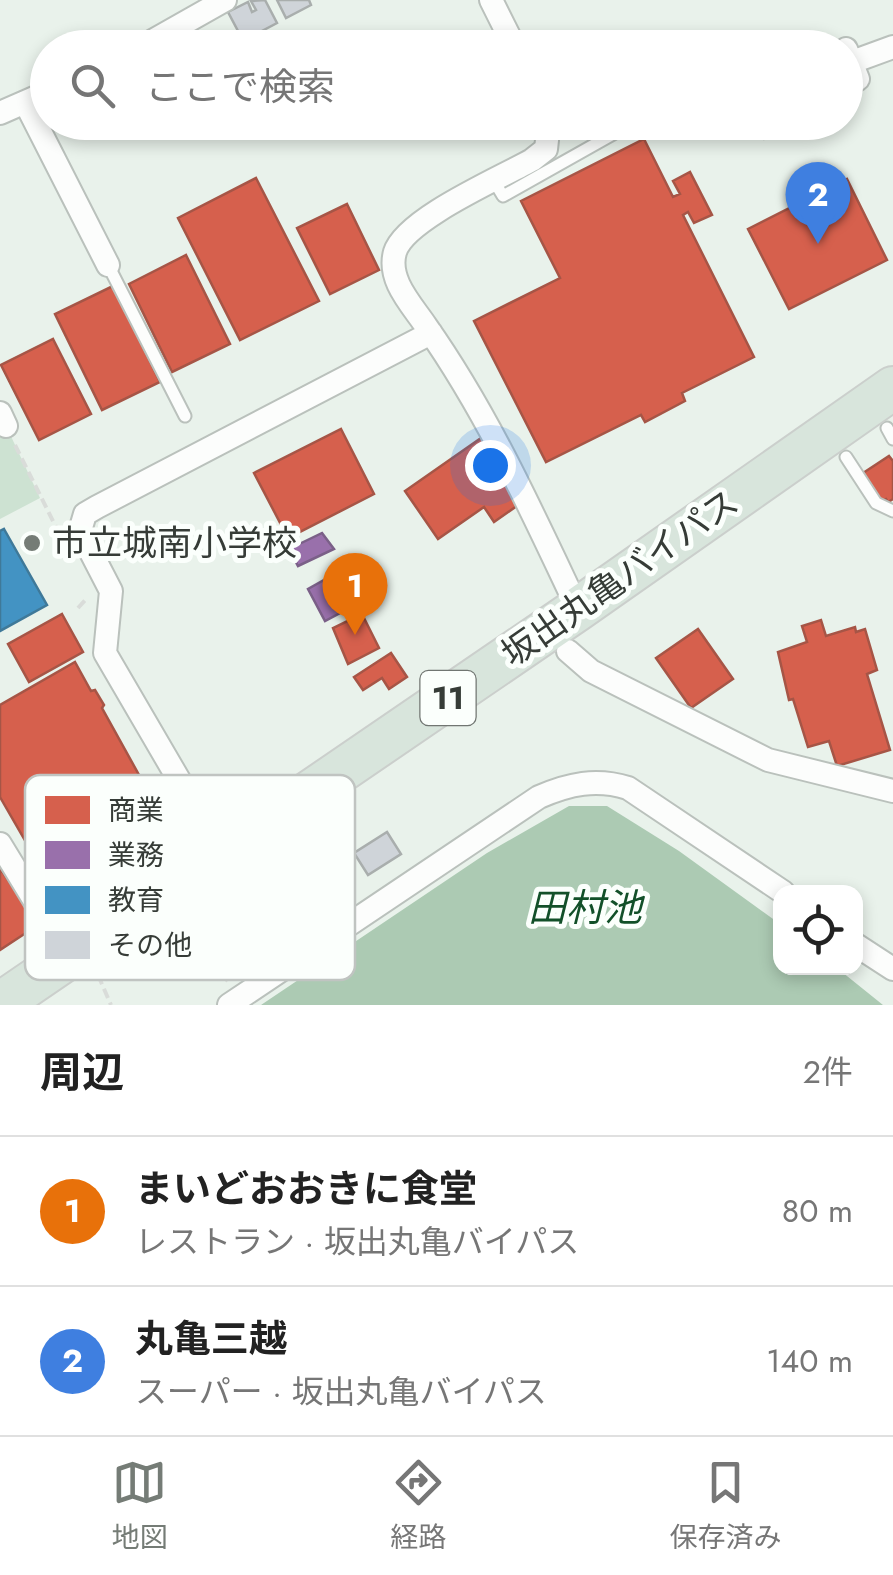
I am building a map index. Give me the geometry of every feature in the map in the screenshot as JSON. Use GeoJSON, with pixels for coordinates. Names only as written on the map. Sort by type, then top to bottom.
{"type":"FeatureCollection","features":[{"type":"Feature","properties":{"kind":"highway","name":"坂出丸亀バイパス"},"geometry":{"type":"LineString","coordinates":[[355,775],[578,609],[892,420]]}},
{"type":"Feature","properties":{"kind":"highway","name":"坂出丸亀バイパス"},"geometry":{"type":"LineString","coordinates":[[355,788],[568,650],[892,420]]}},
{"type":"Feature","properties":{"kind":"highway","name":"坂出丸亀バイパス"},"geometry":{"type":"LineString","coordinates":[[0,1004],[85,980]]}},
{"type":"Feature","properties":{"kind":"highway","name":"坂出丸亀バイパス"},"geometry":{"type":"LineString","coordinates":[[47,1005],[89,980]]}},
{"type":"Feature","properties":{"kind":"street"},"geometry":{"type":"LineString","coordinates":[[172,30],[225,0]]}},
{"type":"Feature","properties":{"kind":"street"},"geometry":{"type":"LineString","coordinates":[[492,0],[506,30]]}},
{"type":"Feature","properties":{"kind":"street"},"geometry":{"type":"LineString","coordinates":[[863,50],[893,47]]}},
{"type":"Feature","properties":{"kind":"street"},"geometry":{"type":"LineString","coordinates":[[0,113],[30,100]]}},
{"type":"Feature","properties":{"kind":"street"},"geometry":{"type":"LineString","coordinates":[[26,102],[30,110]]}},
{"type":"Feature","properties":{"kind":"street"},"geometry":{"type":"LineString","coordinates":[[45,140],[108,265]]}},
{"type":"Feature","properties":{"kind":"street"},"geometry":{"type":"LineString","coordinates":[[547,140],[546,149],[414,224],[395,250],[393,266],[399,288],[431,332],[494,437],[578,609]]}},
{"type":"Feature","properties":{"kind":"street"},"geometry":{"type":"LineString","coordinates":[[173,775],[105,653],[112,591],[84,541],[82,520],[97,507],[431,332]]}},
{"type":"Feature","properties":{"kind":"street"},"geometry":{"type":"LineString","coordinates":[[568,650],[591,671],[768,760],[893,791]]}},
{"type":"Feature","properties":{"kind":"street"},"geometry":{"type":"LineString","coordinates":[[355,914],[538,798],[584,782],[608,782],[628,788],[773,885]]}},
{"type":"Feature","properties":{"kind":"street"},"geometry":{"type":"LineString","coordinates":[[0,844],[25,880]]}},
{"type":"Feature","properties":{"kind":"street"},"geometry":{"type":"LineString","coordinates":[[863,950],[893,971]]}},
{"type":"Feature","properties":{"kind":"street"},"geometry":{"type":"LineString","coordinates":[[224,997],[251,980]]}},
{"type":"Feature","properties":{"kind":"lane"},"geometry":{"type":"LineString","coordinates":[[494,181],[503,196],[605,140]]}},
{"type":"Feature","properties":{"kind":"lane"},"geometry":{"type":"LineString","coordinates":[[108,265],[185,416]]}},
{"type":"Feature","properties":{"kind":"lane"},"geometry":{"type":"LineString","coordinates":[[846,456],[876,504],[893,512]]}},
{"type":"Feature","properties":{"kind":"path"},"geometry":{"type":"LineString","coordinates":[[3,420],[64,543]]}},
{"type":"Feature","properties":{"kind":"path"},"geometry":{"type":"LineString","coordinates":[[78,608],[88,599],[89,589]]}},
{"type":"Feature","properties":{"kind":"shaded area"},"geometry":{"type":"Polygon","coordinates":[[[0,413],[40,498],[0,519],[0,413]]]}},
{"type":"Feature","properties":{"kind":"water","name":"田村池"},"geometry":{"type":"Polygon","coordinates":[[[569,806],[607,806],[679,851],[773,919],[773,975],[846,975],[883,1005],[261,1005],[298,980],[355,980],[355,942],[487,853],[569,806]]]}},
{"type":"Feature","properties":{"kind":"building: 商業"},"geometry":{"type":"Polygon","coordinates":[[[644,140],[673,197],[680,194],[673,181],[690,172],[712,215],[694,223],[688,212],[683,215],[754,357],[682,393],[685,401],[645,422],[641,415],[546,462],[474,321],[560,278],[521,201],[644,140]]]}},
{"type":"Feature","properties":{"kind":"building: 商業"},"geometry":{"type":"Polygon","coordinates":[[[256,178],[319,301],[240,340],[178,218],[256,178]]]}},
{"type":"Feature","properties":{"kind":"building: 商業"},"geometry":{"type":"Polygon","coordinates":[[[847,179],[887,260],[789,309],[748,229],[847,179]]]}},
{"type":"Feature","properties":{"kind":"building: 商業"},"geometry":{"type":"Polygon","coordinates":[[[347,204],[379,270],[330,294],[297,228],[347,204]]]}},
{"type":"Feature","properties":{"kind":"building: 商業"},"geometry":{"type":"Polygon","coordinates":[[[186,255],[230,344],[172,372],[129,284],[186,255]]]}},
{"type":"Feature","properties":{"kind":"building: 商業"},"geometry":{"type":"Polygon","coordinates":[[[113,286],[160,382],[102,410],[55,314],[113,286]]]}},
{"type":"Feature","properties":{"kind":"building: 商業"},"geometry":{"type":"Polygon","coordinates":[[[53,339],[91,414],[39,440],[1,365],[53,339]]]}},
{"type":"Feature","properties":{"kind":"building: 商業"},"geometry":{"type":"Polygon","coordinates":[[[341,429],[374,494],[288,538],[254,473],[341,429]]]}},
{"type":"Feature","properties":{"kind":"building: 商業"},"geometry":{"type":"Polygon","coordinates":[[[481,438],[524,501],[494,522],[484,507],[438,539],[405,491],[481,438]]]}},
{"type":"Feature","properties":{"kind":"building: 商業"},"geometry":{"type":"Polygon","coordinates":[[[889,456],[893,461],[893,499],[888,502],[882,501],[874,490],[870,493],[863,473],[889,456]]]}},
{"type":"Feature","properties":{"kind":"building: 商業"},"geometry":{"type":"Polygon","coordinates":[[[62,614],[83,652],[29,682],[8,644],[62,614]]]}},
{"type":"Feature","properties":{"kind":"building: 商業"},"geometry":{"type":"Polygon","coordinates":[[[362,614],[379,648],[348,664],[333,628],[362,614]]]}},
{"type":"Feature","properties":{"kind":"building: 商業"},"geometry":{"type":"Polygon","coordinates":[[[821,620],[826,636],[855,627],[856,632],[865,629],[877,670],[867,674],[890,750],[837,766],[829,741],[808,747],[793,699],[789,700],[778,652],[807,642],[802,626],[821,620]]]}},
{"type":"Feature","properties":{"kind":"building: 商業"},"geometry":{"type":"Polygon","coordinates":[[[698,629],[733,679],[691,708],[656,658],[698,629]]]}},
{"type":"Feature","properties":{"kind":"building: 商業"},"geometry":{"type":"Polygon","coordinates":[[[391,653],[407,677],[389,689],[382,678],[363,690],[354,677],[391,653]]]}},
{"type":"Feature","properties":{"kind":"building: 商業"},"geometry":{"type":"Polygon","coordinates":[[[75,662],[104,705],[102,708],[139,775],[25,775],[25,840],[0,797],[0,705],[75,662]]]}},
{"type":"Feature","properties":{"kind":"building: 商業"},"geometry":{"type":"Polygon","coordinates":[[[0,868],[25,906],[25,934],[0,950],[0,868]]]}},
{"type":"Feature","properties":{"kind":"building: 業務"},"geometry":{"type":"Polygon","coordinates":[[[322,533],[334,549],[298,566],[289,549],[322,533]]]}},
{"type":"Feature","properties":{"kind":"building: 業務"},"geometry":{"type":"Polygon","coordinates":[[[340,571],[357,604],[325,621],[308,589],[340,571]]]}},
{"type":"Feature","properties":{"kind":"building: 教育"},"geometry":{"type":"Polygon","coordinates":[[[4,529],[47,605],[0,631],[0,531],[4,529]]]}},
{"type":"Feature","properties":{"kind":"building: その他"},"geometry":{"type":"Polygon","coordinates":[[[265,0],[277,23],[264,30],[238,30],[228,12],[248,2],[252,12],[256,10],[251,1],[265,0]]]}},
{"type":"Feature","properties":{"kind":"building: その他"},"geometry":{"type":"Polygon","coordinates":[[[277,0],[309,0],[311,5],[286,18],[277,0]]]}},
{"type":"Feature","properties":{"kind":"building: その他"},"geometry":{"type":"Polygon","coordinates":[[[387,832],[401,854],[368,875],[355,852],[387,832]]]}},
{"type":"Feature","properties":{"kind":"place","name":"丸亀三越"},"geometry":{"type":"Point","coordinates":[818,244]}},
{"type":"Feature","properties":{"kind":"place","name":"市立城南小学校"},"geometry":{"type":"Point","coordinates":[32,543]}},
{"type":"Feature","properties":{"kind":"place","name":"まいどおおきに食堂"},"geometry":{"type":"Point","coordinates":[355,635]}}]}
